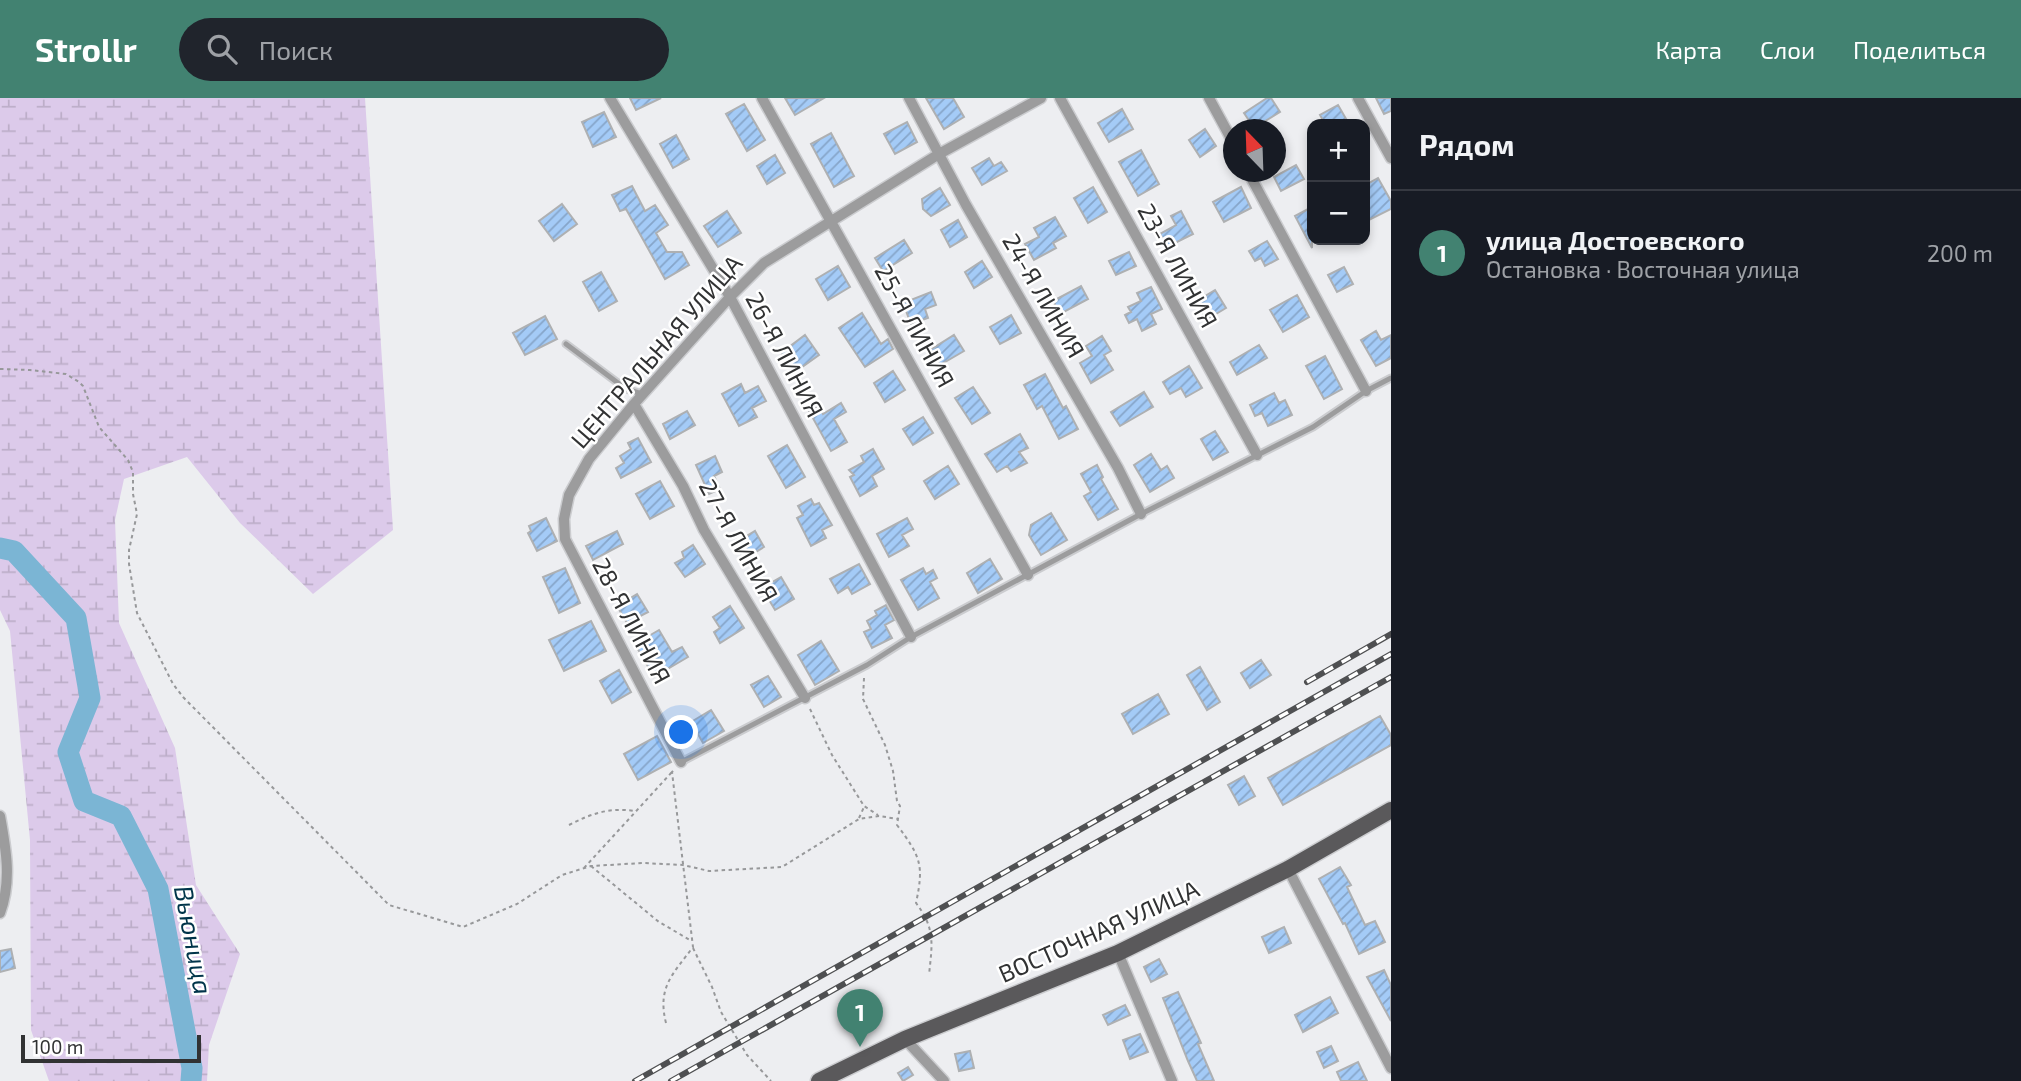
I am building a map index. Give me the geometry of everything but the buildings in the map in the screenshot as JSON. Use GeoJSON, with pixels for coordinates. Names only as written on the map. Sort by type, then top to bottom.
{"type":"FeatureCollection","features":[{"type":"Feature","properties":{"kind":"main road","name":"ВОСТОЧНАЯ УЛИЦА"},"geometry":{"type":"LineString","coordinates":[[819,1081],[905,1040],[1118,953],[1288,869],[1391,810]]}},
{"type":"Feature","properties":{"kind":"street","name":"26-Я ЛИНИЯ"},"geometry":{"type":"LineString","coordinates":[[610,98],[730,297],[911,638]]}},
{"type":"Feature","properties":{"kind":"street","name":"25-Я ЛИНИЯ"},"geometry":{"type":"LineString","coordinates":[[762,98],[1028,575]]}},
{"type":"Feature","properties":{"kind":"street","name":"24-Я ЛИНИЯ"},"geometry":{"type":"LineString","coordinates":[[909,98],[965,205],[1118,468],[1141,514]]}},
{"type":"Feature","properties":{"kind":"street","name":"ЦЕНТРАЛЬНАЯ УЛИЦА"},"geometry":{"type":"LineString","coordinates":[[569,495],[589,459],[634,404],[764,262],[939,154],[1041,98]]}},
{"type":"Feature","properties":{"kind":"street","name":"23-Я ЛИНИЯ"},"geometry":{"type":"LineString","coordinates":[[1060,98],[1257,455]]}},
{"type":"Feature","properties":{"kind":"street"},"geometry":{"type":"LineString","coordinates":[[1209,98],[1223,124]]}},
{"type":"Feature","properties":{"kind":"street"},"geometry":{"type":"LineString","coordinates":[[1358,98],[1391,158]]}},
{"type":"Feature","properties":{"kind":"street"},"geometry":{"type":"LineString","coordinates":[[1253,182],[1366,391]]}},
{"type":"Feature","properties":{"kind":"street","name":"27-Я ЛИНИЯ"},"geometry":{"type":"LineString","coordinates":[[634,404],[683,486],[704,530],[805,698]]}},
{"type":"Feature","properties":{"kind":"street","name":"28-Я ЛИНИЯ"},"geometry":{"type":"LineString","coordinates":[[569,495],[564,519],[565,538],[681,762]]}},
{"type":"Feature","properties":{"kind":"street"},"geometry":{"type":"LineString","coordinates":[[0,816],[8,876],[6,897],[0,913]]}},
{"type":"Feature","properties":{"kind":"street"},"geometry":{"type":"LineString","coordinates":[[1288,869],[1391,1068]]}},
{"type":"Feature","properties":{"kind":"street"},"geometry":{"type":"LineString","coordinates":[[1118,953],[1172,1081]]}},
{"type":"Feature","properties":{"kind":"street"},"geometry":{"type":"LineString","coordinates":[[905,1040],[943,1081]]}},
{"type":"Feature","properties":{"kind":"lane"},"geometry":{"type":"LineString","coordinates":[[566,344],[626,389],[643,394]]}},
{"type":"Feature","properties":{"kind":"lane"},"geometry":{"type":"LineString","coordinates":[[681,762],[867,665],[911,638],[1141,514],[1313,427],[1366,391],[1391,378]]}},
{"type":"Feature","properties":{"kind":"path"},"geometry":{"type":"LineString","coordinates":[[0,369],[66,374],[83,386],[99,427],[128,460],[133,471],[132,483],[137,513],[129,550],[129,564],[137,613],[173,684],[209,725],[389,905],[463,927],[517,904],[562,875],[591,866],[643,863],[682,865],[709,871],[782,867],[859,819],[878,816],[898,819]]}},
{"type":"Feature","properties":{"kind":"path"},"geometry":{"type":"LineString","coordinates":[[867,665],[863,699],[886,745],[900,806],[897,825],[911,843],[921,864],[922,877],[916,903],[928,918],[933,940],[929,975]]}},
{"type":"Feature","properties":{"kind":"path"},"geometry":{"type":"LineString","coordinates":[[805,698],[832,755],[864,806],[878,816]]}},
{"type":"Feature","properties":{"kind":"path"},"geometry":{"type":"LineString","coordinates":[[583,869],[681,762]]}},
{"type":"Feature","properties":{"kind":"path"},"geometry":{"type":"LineString","coordinates":[[672,772],[691,941],[721,1012],[747,1055],[771,1081]]}},
{"type":"Feature","properties":{"kind":"path"},"geometry":{"type":"LineString","coordinates":[[859,819],[864,806]]}},
{"type":"Feature","properties":{"kind":"path"},"geometry":{"type":"LineString","coordinates":[[569,825],[604,810],[635,811]]}},
{"type":"Feature","properties":{"kind":"path"},"geometry":{"type":"LineString","coordinates":[[591,866],[659,922],[691,941]]}},
{"type":"Feature","properties":{"kind":"path"},"geometry":{"type":"LineString","coordinates":[[666,1023],[661,1004],[669,976],[693,947]]}},
{"type":"Feature","properties":{"kind":"green space"},"geometry":{"type":"Polygon","coordinates":[[[0,98],[365,98],[393,530],[313,594],[240,523],[187,457],[124,479],[115,520],[119,623],[175,748],[196,885],[240,954],[209,1045],[207,1081],[49,1081],[31,1030],[30,840],[10,631],[0,610],[0,98]]]}},
{"type":"Feature","properties":{"kind":"waterway","name":"Вьюница"},"geometry":{"type":"LineString","coordinates":[[0,548],[14,551],[76,618],[90,698],[68,752],[84,801],[121,816],[158,889],[192,1068],[191,1081]]}},
{"type":"Feature","properties":{"kind":"railway"},"geometry":{"type":"LineString","coordinates":[[1307,682],[1391,634]]}},
{"type":"Feature","properties":{"kind":"railway"},"geometry":{"type":"LineString","coordinates":[[635,1081],[1391,654]]}},
{"type":"Feature","properties":{"kind":"railway"},"geometry":{"type":"LineString","coordinates":[[671,1081],[1391,677]]}},
{"type":"Feature","properties":{"kind":"place","name":"улица Достоевского"},"geometry":{"type":"Point","coordinates":[860,1047]}}]}
